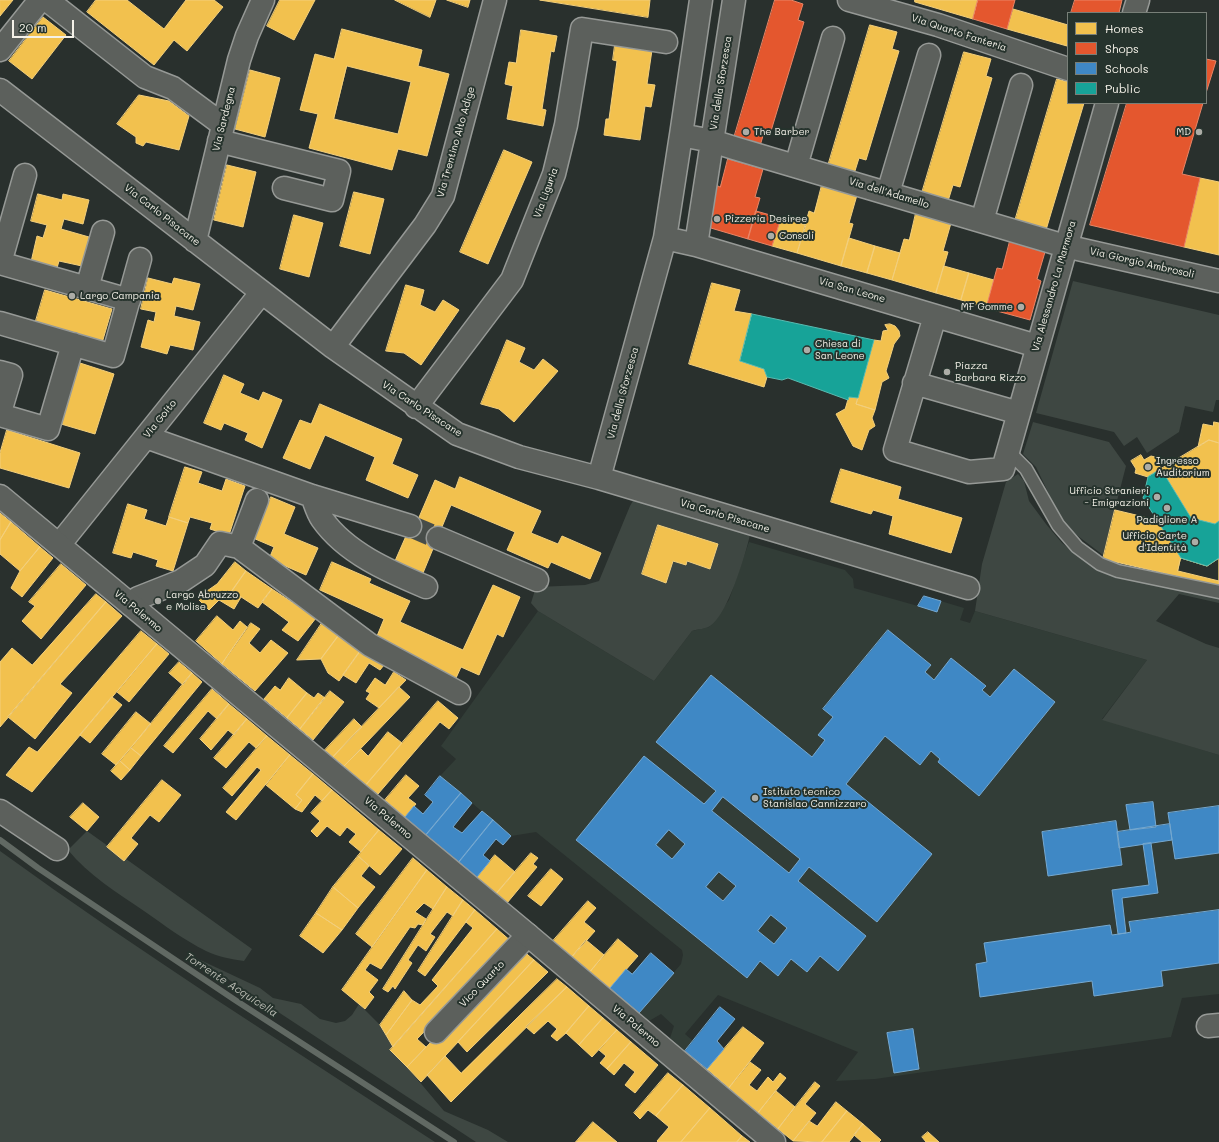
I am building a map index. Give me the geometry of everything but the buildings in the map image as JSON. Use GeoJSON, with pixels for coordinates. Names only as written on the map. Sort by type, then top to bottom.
{"type":"FeatureCollection","features":[{"type":"Feature","properties":{"kind":"street"},"geometry":{"type":"LineString","coordinates":[[0,50],[40,0]]}},
{"type":"Feature","properties":{"kind":"street"},"geometry":{"type":"LineString","coordinates":[[47,0],[144,77],[173,88],[221,133],[339,171],[332,200],[284,188]]}},
{"type":"Feature","properties":{"kind":"street","name":"Via Sardegna"},"geometry":{"type":"LineString","coordinates":[[195,241],[239,60],[247,36],[264,0]]}},
{"type":"Feature","properties":{"kind":"street","name":"Via Trentino Alto Adige"},"geometry":{"type":"LineString","coordinates":[[333,347],[425,225],[443,196],[495,0]]}},
{"type":"Feature","properties":{"kind":"street"},"geometry":{"type":"LineString","coordinates":[[680,135],[701,0]]}},
{"type":"Feature","properties":{"kind":"street","name":"Via della Sforzesca"},"geometry":{"type":"LineString","coordinates":[[599,478],[665,238],[680,135],[712,141],[734,0]]}},
{"type":"Feature","properties":{"kind":"street","name":"Via Quarto Fanteria"},"geometry":{"type":"LineString","coordinates":[[849,0],[938,25],[1067,69]]}},
{"type":"Feature","properties":{"kind":"street"},"geometry":{"type":"LineString","coordinates":[[1134,12],[1138,0]]}},
{"type":"Feature","properties":{"kind":"street","name":"Via Liguria"},"geometry":{"type":"LineString","coordinates":[[416,407],[512,280],[554,174],[566,125],[582,29],[666,42]]}},
{"type":"Feature","properties":{"kind":"street"},"geometry":{"type":"LineString","coordinates":[[796,166],[833,38]]}},
{"type":"Feature","properties":{"kind":"street"},"geometry":{"type":"LineString","coordinates":[[888,193],[929,55]]}},
{"type":"Feature","properties":{"kind":"street"},"geometry":{"type":"LineString","coordinates":[[982,221],[1021,85]]}},
{"type":"Feature","properties":{"kind":"street","name":"Via Carlo Pisacane"},"geometry":{"type":"LineString","coordinates":[[0,90],[333,347],[416,407],[457,434],[519,457],[599,478],[968,588]]}},
{"type":"Feature","properties":{"kind":"street","name":"Via Alessandro La Marmora"},"geometry":{"type":"LineString","coordinates":[[1005,460],[1106,104]]}},
{"type":"Feature","properties":{"kind":"street"},"geometry":{"type":"LineString","coordinates":[[696,245],[712,141]]}},
{"type":"Feature","properties":{"kind":"street","name":"Via dell'Adamello"},"geometry":{"type":"LineString","coordinates":[[712,141],[1065,246]]}},
{"type":"Feature","properties":{"kind":"street"},"geometry":{"type":"LineString","coordinates":[[25,175],[6,218],[0,263],[129,300]]}},
{"type":"Feature","properties":{"kind":"street"},"geometry":{"type":"LineString","coordinates":[[87,288],[103,232]]}},
{"type":"Feature","properties":{"kind":"street","name":"Via San Leone"},"geometry":{"type":"LineString","coordinates":[[665,238],[696,245],[1037,346]]}},
{"type":"Feature","properties":{"kind":"street","name":"Via Giorgio Ambrosoli"},"geometry":{"type":"LineString","coordinates":[[1065,246],[1219,281]]}},
{"type":"Feature","properties":{"kind":"street"},"geometry":{"type":"LineString","coordinates":[[0,323],[113,356],[140,258]]}},
{"type":"Feature","properties":{"kind":"street","name":"Via Goito"},"geometry":{"type":"LineString","coordinates":[[59,545],[262,292]]}},
{"type":"Feature","properties":{"kind":"street"},"geometry":{"type":"LineString","coordinates":[[935,316],[895,450],[969,472],[1005,460]]}},
{"type":"Feature","properties":{"kind":"street"},"geometry":{"type":"LineString","coordinates":[[0,415],[48,429],[73,344]]}},
{"type":"Feature","properties":{"kind":"street"},"geometry":{"type":"LineString","coordinates":[[0,372],[11,375],[0,412]]}},
{"type":"Feature","properties":{"kind":"street"},"geometry":{"type":"LineString","coordinates":[[914,383],[1018,413]]}},
{"type":"Feature","properties":{"kind":"street"},"geometry":{"type":"LineString","coordinates":[[146,437],[312,496],[410,526]]}},
{"type":"Feature","properties":{"kind":"street","name":"Via Palermo"},"geometry":{"type":"LineString","coordinates":[[0,496],[528,935],[774,1142]]}},
{"type":"Feature","properties":{"kind":"street"},"geometry":{"type":"LineString","coordinates":[[312,496],[321,517],[332,532],[351,547],[387,570],[426,587]]}},
{"type":"Feature","properties":{"kind":"street"},"geometry":{"type":"LineString","coordinates":[[239,547],[257,500]]}},
{"type":"Feature","properties":{"kind":"street"},"geometry":{"type":"LineString","coordinates":[[438,538],[536,580]]}},
{"type":"Feature","properties":{"kind":"street"},"geometry":{"type":"LineString","coordinates":[[130,604],[138,598],[181,581],[205,565],[220,543],[239,547],[370,644],[459,693]]}},
{"type":"Feature","properties":{"kind":"street"},"geometry":{"type":"LineString","coordinates":[[0,811],[57,849]]}},
{"type":"Feature","properties":{"kind":"street","name":"Vico Quarto"},"geometry":{"type":"LineString","coordinates":[[436,1032],[528,935]]}},
{"type":"Feature","properties":{"kind":"lane"},"geometry":{"type":"LineString","coordinates":[[1005,460],[1026,470],[1058,525],[1077,548],[1100,564],[1118,571],[1219,592]]}},
{"type":"Feature","properties":{"kind":"shaded area"},"geometry":{"type":"Polygon","coordinates":[[[1073,281],[1219,315],[1219,400],[1216,400],[1213,412],[1185,406],[1179,432],[1147,453],[1137,437],[1124,446],[1114,432],[1036,413],[1073,281]]]}},
{"type":"Feature","properties":{"kind":"shaded area"},"geometry":{"type":"Polygon","coordinates":[[[1033,422],[1109,442],[1126,466],[1103,555],[1070,530],[1058,513],[1036,467],[1023,454],[1033,422]]]}},
{"type":"Feature","properties":{"kind":"shaded area"},"geometry":{"type":"Polygon","coordinates":[[[1018,474],[1024,481],[1029,501],[1046,524],[1062,543],[1076,555],[1092,565],[1113,576],[1219,598],[1219,603],[1179,594],[1156,621],[1206,644],[1219,648],[1219,755],[1102,720],[1147,660],[975,611],[982,564],[1006,482],[1018,474]]]}},
{"type":"Feature","properties":{"kind":"shaded area"},"geometry":{"type":"Polygon","coordinates":[[[634,499],[647,501],[666,510],[750,535],[735,584],[717,620],[708,627],[692,631],[654,681],[538,611],[531,603],[536,587],[585,585],[599,581],[634,499]]]}},
{"type":"Feature","properties":{"kind":"shaded area","name":"Istituto tecnico Stanislao Cannizzaro"},"geometry":{"type":"Polygon","coordinates":[[[749,542],[845,570],[853,579],[854,588],[918,606],[924,596],[964,608],[960,620],[970,623],[975,611],[1147,660],[1102,719],[1219,755],[1219,994],[1182,998],[1171,1037],[875,1079],[836,1081],[858,1052],[718,995],[685,1034],[693,1041],[685,1051],[670,1038],[674,1026],[661,1014],[649,1021],[639,1013],[681,964],[683,955],[682,950],[536,832],[511,836],[440,776],[456,759],[441,746],[538,611],[654,681],[692,631],[709,627],[729,600],[749,542]]]}},
{"type":"Feature","properties":{"kind":"shaded area"},"geometry":{"type":"Polygon","coordinates":[[[87,831],[252,949],[244,961],[229,959],[198,947],[94,876],[68,850],[87,831]]]}},
{"type":"Feature","properties":{"kind":"shaded area"},"geometry":{"type":"Polygon","coordinates":[[[0,851],[161,963],[435,1142],[0,1142],[0,851]]]}},
{"type":"Feature","properties":{"kind":"shaded area"},"geometry":{"type":"Polygon","coordinates":[[[196,958],[260,988],[273,998],[301,1004],[320,1019],[336,1023],[345,1021],[352,1015],[359,1004],[380,1025],[393,1047],[390,1050],[407,1067],[444,1111],[488,1130],[508,1142],[476,1142],[196,958]]]}},
{"type":"Feature","properties":{"kind":"waterway","name":"Torrente Acquicella"},"geometry":{"type":"LineString","coordinates":[[0,840],[38,868],[235,1000],[454,1142]]}},
{"type":"Feature","properties":{"kind":"tunnel"},"geometry":{"type":"LineString","coordinates":[[410,526],[438,538]]}},
{"type":"Feature","properties":{"kind":"place","name":"The Barber"},"geometry":{"type":"Point","coordinates":[746,132]}},
{"type":"Feature","properties":{"kind":"place","name":"MD"},"geometry":{"type":"Point","coordinates":[1199,132]}},
{"type":"Feature","properties":{"kind":"place","name":"Pizzeria Desiree"},"geometry":{"type":"Point","coordinates":[717,219]}},
{"type":"Feature","properties":{"kind":"place","name":"Consoli"},"geometry":{"type":"Point","coordinates":[771,236]}},
{"type":"Feature","properties":{"kind":"place","name":"Largo Campania"},"geometry":{"type":"Point","coordinates":[72,296]}},
{"type":"Feature","properties":{"kind":"place","name":"MF Gomme"},"geometry":{"type":"Point","coordinates":[1021,307]}},
{"type":"Feature","properties":{"kind":"place","name":"Chiesa di San Leone"},"geometry":{"type":"Point","coordinates":[807,350]}},
{"type":"Feature","properties":{"kind":"place","name":"Piazza Barbara Rizzo"},"geometry":{"type":"Point","coordinates":[947,372]}},
{"type":"Feature","properties":{"kind":"place","name":"Ingresso Auditorium"},"geometry":{"type":"Point","coordinates":[1148,467]}},
{"type":"Feature","properties":{"kind":"place","name":"Ufficio Stranieri - Emigrazioni"},"geometry":{"type":"Point","coordinates":[1157,497]}},
{"type":"Feature","properties":{"kind":"place","name":"Padiglione A"},"geometry":{"type":"Point","coordinates":[1167,508]}},
{"type":"Feature","properties":{"kind":"place","name":"Ufficio Carte d'Identità"},"geometry":{"type":"Point","coordinates":[1195,542]}},
{"type":"Feature","properties":{"kind":"place","name":"Largo Abruzzo e Molise"},"geometry":{"type":"Point","coordinates":[158,601]}},
{"type":"Feature","properties":{"kind":"place","name":"Istituto tecnico Stanislao Cannizzaro"},"geometry":{"type":"Point","coordinates":[755,798]}}]}
